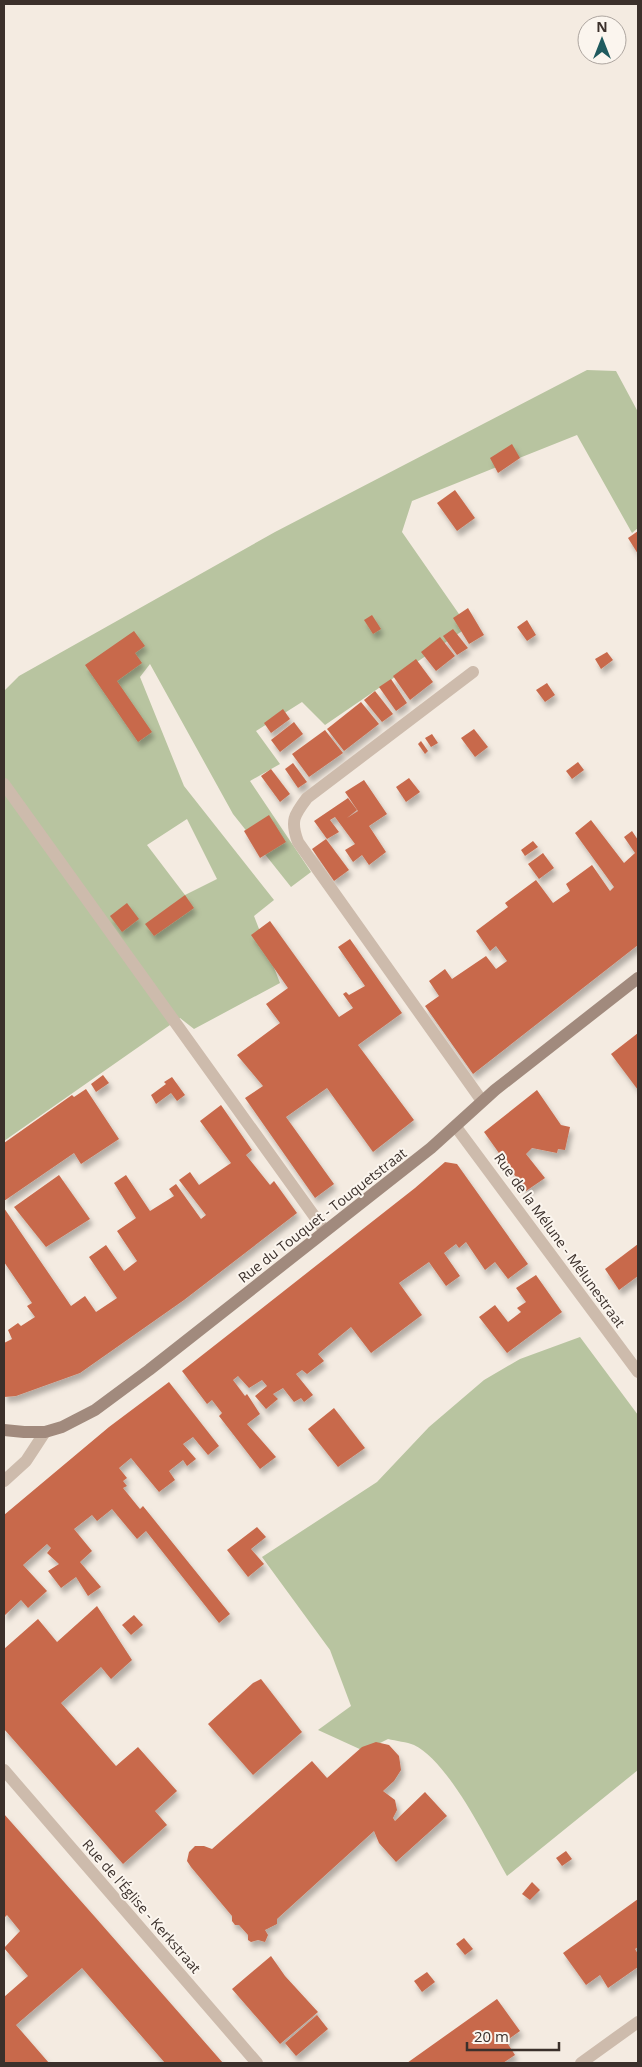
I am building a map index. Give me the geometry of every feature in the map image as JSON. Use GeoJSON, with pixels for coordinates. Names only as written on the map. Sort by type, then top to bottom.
{"type":"FeatureCollection","features":[{"type":"Feature","properties":{"kind":"main road","name":"Rue du Touquet - Touquetstraat"},"geometry":{"type":"LineString","coordinates":[[4,1430],[46,1432],[62,1427],[95,1410],[326,1232],[456,1127],[482,1102],[638,978]]}},
{"type":"Feature","properties":{"kind":"street"},"geometry":{"type":"LineString","coordinates":[[473,672],[306,798],[294,814],[293,829],[298,842],[482,1102]]}},
{"type":"Feature","properties":{"kind":"street"},"geometry":{"type":"LineString","coordinates":[[4,784],[326,1232]]}},
{"type":"Feature","properties":{"kind":"street","name":"Rue de la Mélune - Mélunestraat"},"geometry":{"type":"LineString","coordinates":[[456,1127],[638,1372]]}},
{"type":"Feature","properties":{"kind":"street"},"geometry":{"type":"LineString","coordinates":[[4,1481],[26,1461],[46,1432]]}},
{"type":"Feature","properties":{"kind":"street","name":"Rue de l'Église - Kerkstraat"},"geometry":{"type":"LineString","coordinates":[[4,1770],[257,2063]]}},
{"type":"Feature","properties":{"kind":"street"},"geometry":{"type":"LineString","coordinates":[[582,2063],[638,2022]]}},
{"type":"Feature","properties":{"kind":"green space"},"geometry":{"type":"Polygon","coordinates":[[[587,370],[616,371],[638,412],[638,528],[632,533],[577,435],[412,501],[402,532],[468,627],[325,725],[302,702],[256,731],[280,764],[250,781],[311,872],[291,887],[233,814],[150,664],[140,677],[184,786],[274,900],[254,916],[280,983],[194,1029],[180,1018],[4,1141],[4,691],[19,676],[275,532],[587,370]],[[187,819],[147,845],[185,895],[217,879],[187,819]]]}},
{"type":"Feature","properties":{"kind":"green space"},"geometry":{"type":"Polygon","coordinates":[[[580,1337],[638,1415],[638,1770],[507,1876],[454,1785],[428,1754],[414,1745],[388,1739],[364,1751],[318,1730],[351,1706],[330,1650],[262,1557],[377,1482],[429,1427],[484,1380],[520,1359],[580,1337]]]}},
{"type":"Feature","properties":{"kind":"building"},"geometry":{"type":"Polygon","coordinates":[[[512,444],[520,458],[498,473],[490,458],[512,444]]]}},
{"type":"Feature","properties":{"kind":"building"},"geometry":{"type":"Polygon","coordinates":[[[455,490],[475,518],[457,531],[437,503],[455,490]]]}},
{"type":"Feature","properties":{"kind":"building"},"geometry":{"type":"Polygon","coordinates":[[[638,531],[638,554],[628,538],[638,531]]]}},
{"type":"Feature","properties":{"kind":"building"},"geometry":{"type":"Polygon","coordinates":[[[468,608],[484,635],[469,644],[453,618],[468,608]]]}},
{"type":"Feature","properties":{"kind":"building"},"geometry":{"type":"Polygon","coordinates":[[[372,615],[381,629],[373,634],[364,620],[372,615]]]}},
{"type":"Feature","properties":{"kind":"building"},"geometry":{"type":"Polygon","coordinates":[[[527,620],[536,635],[527,641],[517,627],[527,620]]]}},
{"type":"Feature","properties":{"kind":"building"},"geometry":{"type":"Polygon","coordinates":[[[453,629],[468,648],[457,655],[443,636],[453,629]]]}},
{"type":"Feature","properties":{"kind":"building"},"geometry":{"type":"Polygon","coordinates":[[[134,631],[145,646],[135,653],[142,663],[117,681],[152,732],[138,742],[85,665],[134,631]]]}},
{"type":"Feature","properties":{"kind":"building"},"geometry":{"type":"Polygon","coordinates":[[[440,637],[455,656],[436,671],[421,652],[440,637]]]}},
{"type":"Feature","properties":{"kind":"building"},"geometry":{"type":"Polygon","coordinates":[[[607,652],[613,660],[601,669],[595,659],[607,652]]]}},
{"type":"Feature","properties":{"kind":"building"},"geometry":{"type":"Polygon","coordinates":[[[416,659],[433,682],[410,700],[393,676],[416,659]]]}},
{"type":"Feature","properties":{"kind":"building"},"geometry":{"type":"Polygon","coordinates":[[[391,679],[407,703],[396,711],[379,687],[391,679]]]}},
{"type":"Feature","properties":{"kind":"building"},"geometry":{"type":"Polygon","coordinates":[[[547,683],[555,695],[545,702],[536,690],[547,683]]]}},
{"type":"Feature","properties":{"kind":"building"},"geometry":{"type":"Polygon","coordinates":[[[375,691],[393,714],[382,722],[364,700],[375,691]]]}},
{"type":"Feature","properties":{"kind":"building"},"geometry":{"type":"Polygon","coordinates":[[[361,702],[379,724],[344,751],[327,729],[361,702]]]}},
{"type":"Feature","properties":{"kind":"building"},"geometry":{"type":"Polygon","coordinates":[[[283,709],[290,719],[271,733],[264,723],[283,709]]]}},
{"type":"Feature","properties":{"kind":"building"},"geometry":{"type":"Polygon","coordinates":[[[294,722],[303,734],[280,752],[271,740],[294,722]]]}},
{"type":"Feature","properties":{"kind":"building"},"geometry":{"type":"Polygon","coordinates":[[[474,729],[488,747],[475,757],[461,738],[474,729]]]}},
{"type":"Feature","properties":{"kind":"building"},"geometry":{"type":"Polygon","coordinates":[[[325,730],[343,753],[309,777],[292,754],[325,730]]]}},
{"type":"Feature","properties":{"kind":"building"},"geometry":{"type":"Polygon","coordinates":[[[432,734],[438,743],[431,747],[425,738],[432,734]]]}},
{"type":"Feature","properties":{"kind":"building"},"geometry":{"type":"Polygon","coordinates":[[[421,741],[428,751],[425,754],[418,744],[421,741]]]}},
{"type":"Feature","properties":{"kind":"building"},"geometry":{"type":"Polygon","coordinates":[[[578,762],[584,770],[572,779],[566,771],[578,762]]]}},
{"type":"Feature","properties":{"kind":"building"},"geometry":{"type":"Polygon","coordinates":[[[293,763],[307,782],[298,788],[285,769],[293,763]]]}},
{"type":"Feature","properties":{"kind":"building"},"geometry":{"type":"Polygon","coordinates":[[[271,769],[290,794],[280,802],[261,776],[271,769]]]}},
{"type":"Feature","properties":{"kind":"building"},"geometry":{"type":"Polygon","coordinates":[[[409,778],[420,792],[406,802],[396,787],[409,778]]]}},
{"type":"Feature","properties":{"kind":"building"},"geometry":{"type":"Polygon","coordinates":[[[364,780],[387,814],[369,826],[386,852],[369,865],[362,855],[353,862],[345,850],[355,844],[335,817],[330,820],[339,832],[327,839],[314,821],[348,798],[357,810],[347,818],[358,811],[345,792],[364,780]]]}},
{"type":"Feature","properties":{"kind":"building"},"geometry":{"type":"Polygon","coordinates":[[[269,815],[286,842],[260,858],[244,831],[269,815]]]}},
{"type":"Feature","properties":{"kind":"building"},"geometry":{"type":"Polygon","coordinates":[[[591,820],[624,863],[635,853],[624,837],[632,831],[638,840],[638,945],[473,1074],[425,1006],[439,996],[429,981],[445,969],[452,979],[486,956],[496,969],[507,961],[496,946],[490,951],[476,931],[508,907],[505,903],[536,880],[553,903],[570,891],[566,884],[592,865],[610,891],[614,887],[575,833],[591,820]]]}},
{"type":"Feature","properties":{"kind":"building"},"geometry":{"type":"Polygon","coordinates":[[[326,839],[349,870],[334,881],[312,849],[326,839]]]}},
{"type":"Feature","properties":{"kind":"building"},"geometry":{"type":"Polygon","coordinates":[[[533,841],[538,847],[525,856],[521,850],[533,841]]]}},
{"type":"Feature","properties":{"kind":"building"},"geometry":{"type":"Polygon","coordinates":[[[543,853],[554,868],[539,879],[528,864],[543,853]]]}},
{"type":"Feature","properties":{"kind":"building"},"geometry":{"type":"Polygon","coordinates":[[[185,895],[194,908],[154,936],[145,924],[185,895]]]}},
{"type":"Feature","properties":{"kind":"building"},"geometry":{"type":"Polygon","coordinates":[[[127,903],[139,919],[122,932],[110,916],[127,903]]]}},
{"type":"Feature","properties":{"kind":"building"},"geometry":{"type":"Polygon","coordinates":[[[270,921],[339,1017],[353,1008],[343,994],[346,992],[349,995],[365,986],[338,947],[350,939],[402,1013],[358,1045],[414,1120],[373,1152],[327,1088],[286,1117],[334,1184],[315,1198],[245,1098],[263,1086],[237,1055],[280,1023],[266,1004],[288,988],[251,935],[270,921]]]}},
{"type":"Feature","properties":{"kind":"building"},"geometry":{"type":"Polygon","coordinates":[[[638,1033],[638,1090],[611,1054],[638,1033]]]}},
{"type":"Feature","properties":{"kind":"building"},"geometry":{"type":"Polygon","coordinates":[[[103,1075],[109,1083],[96,1092],[91,1084],[103,1075]]]}},
{"type":"Feature","properties":{"kind":"building"},"geometry":{"type":"Polygon","coordinates":[[[172,1077],[185,1095],[177,1101],[171,1093],[156,1104],[151,1095],[172,1077]]]}},
{"type":"Feature","properties":{"kind":"building"},"geometry":{"type":"Polygon","coordinates":[[[86,1089],[119,1139],[81,1164],[74,1153],[4,1201],[4,1143],[72,1095],[74,1097],[86,1089]]]}},
{"type":"Feature","properties":{"kind":"building"},"geometry":{"type":"Polygon","coordinates":[[[537,1090],[561,1125],[570,1127],[565,1150],[558,1149],[557,1153],[532,1148],[526,1154],[545,1178],[526,1191],[484,1132],[537,1090]]]}},
{"type":"Feature","properties":{"kind":"building"},"geometry":{"type":"Polygon","coordinates":[[[221,1105],[252,1150],[246,1155],[270,1185],[274,1181],[297,1213],[184,1300],[80,1373],[16,1396],[4,1397],[4,1343],[12,1339],[8,1330],[18,1323],[21,1326],[35,1317],[27,1306],[32,1303],[4,1262],[4,1208],[71,1306],[85,1296],[96,1312],[117,1298],[89,1257],[106,1245],[124,1271],[137,1261],[117,1231],[136,1218],[114,1183],[126,1175],[150,1211],[174,1196],[169,1189],[176,1184],[201,1219],[206,1215],[179,1180],[190,1172],[199,1185],[231,1163],[200,1121],[221,1105]]]}},
{"type":"Feature","properties":{"kind":"building"},"geometry":{"type":"Polygon","coordinates":[[[445,1162],[457,1164],[528,1264],[508,1279],[495,1262],[485,1270],[466,1242],[459,1248],[456,1244],[444,1253],[460,1276],[446,1286],[429,1262],[399,1283],[422,1315],[371,1353],[351,1327],[318,1354],[324,1361],[307,1374],[302,1370],[296,1374],[313,1395],[304,1402],[301,1398],[294,1402],[283,1388],[273,1394],[278,1399],[266,1409],[255,1396],[267,1386],[262,1380],[249,1388],[238,1376],[233,1380],[245,1396],[247,1394],[260,1414],[247,1424],[276,1457],[260,1469],[219,1416],[222,1413],[212,1400],[207,1404],[182,1371],[415,1188],[445,1162]]]}},
{"type":"Feature","properties":{"kind":"building"},"geometry":{"type":"Polygon","coordinates":[[[59,1175],[90,1219],[46,1247],[14,1207],[59,1175]]]}},
{"type":"Feature","properties":{"kind":"building"},"geometry":{"type":"Polygon","coordinates":[[[638,1244],[638,1276],[619,1290],[605,1269],[638,1244]]]}},
{"type":"Feature","properties":{"kind":"building"},"geometry":{"type":"Polygon","coordinates":[[[536,1275],[562,1312],[507,1353],[479,1317],[495,1305],[508,1322],[521,1312],[517,1308],[526,1302],[516,1288],[536,1275]]]}},
{"type":"Feature","properties":{"kind":"building"},"geometry":{"type":"Polygon","coordinates":[[[169,1382],[219,1446],[208,1455],[193,1437],[183,1444],[196,1459],[187,1466],[183,1460],[169,1471],[175,1480],[159,1492],[131,1458],[119,1468],[127,1478],[123,1481],[127,1486],[123,1488],[140,1509],[143,1506],[230,1614],[219,1623],[146,1531],[137,1539],[112,1509],[97,1521],[92,1515],[74,1529],[92,1551],[80,1562],[101,1587],[88,1596],[76,1577],[61,1588],[48,1571],[59,1564],[47,1553],[51,1548],[47,1544],[23,1565],[47,1591],[28,1608],[21,1600],[4,1616],[4,1515],[109,1427],[169,1382]]]}},
{"type":"Feature","properties":{"kind":"building"},"geometry":{"type":"Polygon","coordinates":[[[334,1408],[365,1448],[338,1467],[308,1429],[334,1408]]]}},
{"type":"Feature","properties":{"kind":"building"},"geometry":{"type":"Polygon","coordinates":[[[257,1527],[266,1537],[251,1549],[264,1564],[248,1577],[227,1550],[257,1527]]]}},
{"type":"Feature","properties":{"kind":"building"},"geometry":{"type":"Polygon","coordinates":[[[97,1606],[132,1660],[111,1679],[101,1667],[61,1703],[116,1766],[138,1747],[177,1791],[155,1811],[167,1825],[123,1864],[4,1729],[4,1649],[38,1619],[57,1642],[97,1606]]]}},
{"type":"Feature","properties":{"kind":"building"},"geometry":{"type":"Polygon","coordinates":[[[134,1615],[143,1625],[131,1635],[122,1625],[134,1615]]]}},
{"type":"Feature","properties":{"kind":"building"},"geometry":{"type":"Polygon","coordinates":[[[261,1679],[302,1732],[253,1775],[208,1724],[253,1683],[261,1679]]]}},
{"type":"Feature","properties":{"kind":"building"},"geometry":{"type":"Polygon","coordinates":[[[376,1742],[389,1745],[399,1756],[401,1770],[394,1781],[383,1791],[395,1800],[397,1810],[393,1818],[395,1821],[425,1792],[447,1816],[396,1862],[379,1843],[374,1831],[277,1919],[277,1924],[265,1930],[268,1935],[265,1942],[258,1940],[251,1942],[248,1940],[248,1935],[239,1925],[235,1925],[232,1921],[232,1916],[191,1867],[187,1861],[189,1852],[195,1846],[204,1846],[212,1849],[312,1761],[327,1778],[362,1747],[376,1742]]]}},
{"type":"Feature","properties":{"kind":"building"},"geometry":{"type":"Polygon","coordinates":[[[4,1814],[223,2063],[165,2063],[82,1968],[16,2025],[49,2063],[4,2063],[4,1997],[28,1976],[4,1948],[20,1931],[7,1915],[4,1918],[4,1814]]]}},
{"type":"Feature","properties":{"kind":"building"},"geometry":{"type":"Polygon","coordinates":[[[566,1851],[572,1859],[562,1866],[556,1858],[566,1851]]]}},
{"type":"Feature","properties":{"kind":"building"},"geometry":{"type":"Polygon","coordinates":[[[532,1882],[540,1890],[530,1900],[522,1894],[532,1882]]]}},
{"type":"Feature","properties":{"kind":"building"},"geometry":{"type":"Polygon","coordinates":[[[638,1899],[638,1947],[635,1949],[638,1954],[638,1967],[608,1988],[600,1975],[586,1985],[563,1953],[638,1899]]]}},
{"type":"Feature","properties":{"kind":"building"},"geometry":{"type":"Polygon","coordinates":[[[464,1938],[473,1949],[465,1955],[456,1944],[464,1938]]]}},
{"type":"Feature","properties":{"kind":"building"},"geometry":{"type":"Polygon","coordinates":[[[271,1956],[285,1976],[318,2012],[280,2044],[232,1989],[271,1956]]]}},
{"type":"Feature","properties":{"kind":"building"},"geometry":{"type":"Polygon","coordinates":[[[427,1972],[435,1982],[422,1992],[414,1981],[427,1972]]]}},
{"type":"Feature","properties":{"kind":"building"},"geometry":{"type":"Polygon","coordinates":[[[497,1999],[520,2031],[506,2041],[515,2055],[503,2063],[407,2063],[497,1999]]]}},
{"type":"Feature","properties":{"kind":"building"},"geometry":{"type":"Polygon","coordinates":[[[317,2015],[328,2029],[296,2056],[285,2043],[317,2015]]]}}]}
